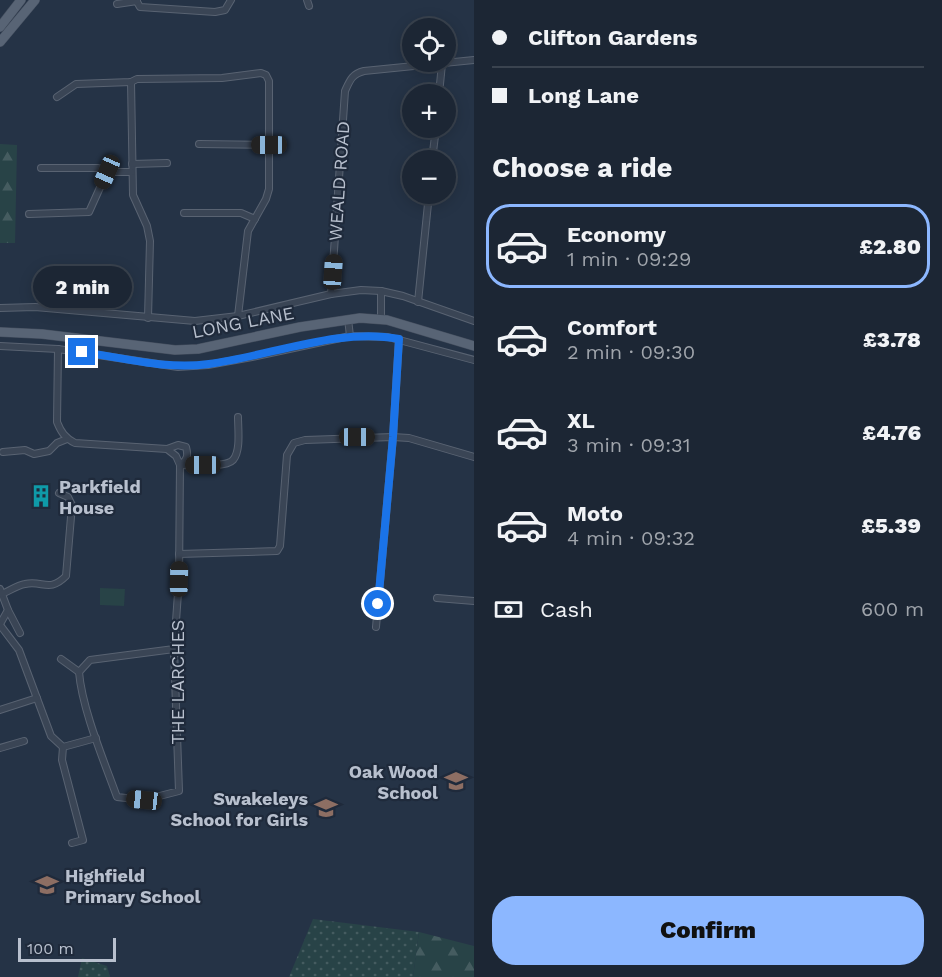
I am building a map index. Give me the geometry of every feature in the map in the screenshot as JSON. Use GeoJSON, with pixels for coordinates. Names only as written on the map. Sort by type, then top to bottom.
{"type":"FeatureCollection","features":[{"type":"Feature","properties":{"kind":"main road"},"geometry":{"type":"LineString","coordinates":[[0,27],[21,0]]}},
{"type":"Feature","properties":{"kind":"main road"},"geometry":{"type":"LineString","coordinates":[[0,42],[35,0]]}},
{"type":"Feature","properties":{"kind":"main road","name":"LONG LANE"},"geometry":{"type":"LineString","coordinates":[[0,332],[42,334],[175,350],[225,344],[348,319],[381,319],[436,333],[474,346]]}},
{"type":"Feature","properties":{"kind":"street"},"geometry":{"type":"LineString","coordinates":[[117,4],[136,1],[140,7],[215,12],[225,10],[231,0]]}},
{"type":"Feature","properties":{"kind":"street"},"geometry":{"type":"LineString","coordinates":[[456,62],[474,60]]}},
{"type":"Feature","properties":{"kind":"street","name":"WEALD ROAD"},"geometry":{"type":"LineString","coordinates":[[332,294],[345,91],[351,78],[357,73],[402,68]]}},
{"type":"Feature","properties":{"kind":"street"},"geometry":{"type":"LineString","coordinates":[[57,98],[76,84],[130,82],[137,79],[222,78],[261,73],[266,75],[268,81],[269,189],[248,231],[238,316]]}},
{"type":"Feature","properties":{"kind":"street"},"geometry":{"type":"LineString","coordinates":[[130,82],[133,195],[147,226],[150,241],[148,318]]}},
{"type":"Feature","properties":{"kind":"street"},"geometry":{"type":"LineString","coordinates":[[199,144],[269,145]]}},
{"type":"Feature","properties":{"kind":"street"},"geometry":{"type":"LineString","coordinates":[[132,164],[167,163]]}},
{"type":"Feature","properties":{"kind":"street"},"geometry":{"type":"LineString","coordinates":[[41,168],[98,168],[107,172],[132,172]]}},
{"type":"Feature","properties":{"kind":"street"},"geometry":{"type":"LineString","coordinates":[[29,214],[89,212],[107,172]]}},
{"type":"Feature","properties":{"kind":"street"},"geometry":{"type":"LineString","coordinates":[[418,302],[428,204]]}},
{"type":"Feature","properties":{"kind":"street"},"geometry":{"type":"LineString","coordinates":[[184,213],[241,213],[255,219]]}},
{"type":"Feature","properties":{"kind":"street","name":"LONG LANE"},"geometry":{"type":"LineString","coordinates":[[0,308],[35,307],[195,321],[238,316],[332,294],[361,290],[381,291],[474,321]]}},
{"type":"Feature","properties":{"kind":"street"},"geometry":{"type":"LineString","coordinates":[[381,291],[381,319]]}},
{"type":"Feature","properties":{"kind":"street"},"geometry":{"type":"LineString","coordinates":[[348,319],[350,336]]}},
{"type":"Feature","properties":{"kind":"street","name":"LONG LANE"},"geometry":{"type":"LineString","coordinates":[[0,346],[58,349],[178,367],[208,365],[350,336],[388,337],[474,360]]}},
{"type":"Feature","properties":{"kind":"street"},"geometry":{"type":"LineString","coordinates":[[376,627],[393,437],[399,339]]}},
{"type":"Feature","properties":{"kind":"street"},"geometry":{"type":"LineString","coordinates":[[3,452],[24,450],[34,454],[50,452],[57,443],[67,439],[60,431],[57,422],[58,349]]}},
{"type":"Feature","properties":{"kind":"street"},"geometry":{"type":"LineString","coordinates":[[167,449],[177,456],[180,465],[226,464],[233,460],[237,451],[238,417]]}},
{"type":"Feature","properties":{"kind":"street"},"geometry":{"type":"LineString","coordinates":[[179,554],[277,551],[280,546],[287,455],[294,443],[305,440],[409,438],[474,458]]}},
{"type":"Feature","properties":{"kind":"street","name":"THE LARCHES"},"geometry":{"type":"LineString","coordinates":[[67,439],[81,443],[167,449],[178,445],[186,447],[188,454],[186,461],[180,465],[179,554],[174,649],[179,790],[144,800],[117,797],[96,738]]}},
{"type":"Feature","properties":{"kind":"street"},"geometry":{"type":"LineString","coordinates":[[20,633],[1,592],[26,584],[49,586],[58,583],[66,576],[72,505],[68,497],[59,493]]}},
{"type":"Feature","properties":{"kind":"street"},"geometry":{"type":"LineString","coordinates":[[437,598],[474,601]]}},
{"type":"Feature","properties":{"kind":"street"},"geometry":{"type":"LineString","coordinates":[[8,610],[0,625],[19,650],[51,736],[63,747]]}},
{"type":"Feature","properties":{"kind":"street"},"geometry":{"type":"LineString","coordinates":[[63,747],[96,738],[79,672],[90,660],[174,649]]}},
{"type":"Feature","properties":{"kind":"street"},"geometry":{"type":"LineString","coordinates":[[61,659],[79,672]]}},
{"type":"Feature","properties":{"kind":"street"},"geometry":{"type":"LineString","coordinates":[[0,711],[37,698]]}},
{"type":"Feature","properties":{"kind":"street"},"geometry":{"type":"LineString","coordinates":[[0,748],[24,741]]}},
{"type":"Feature","properties":{"kind":"street"},"geometry":{"type":"LineString","coordinates":[[63,747],[62,760],[83,840],[72,843]]}},
{"type":"Feature","properties":{"kind":"green space"},"geometry":{"type":"Polygon","coordinates":[[[0,144],[17,145],[15,243],[0,243],[0,144]]]}},
{"type":"Feature","properties":{"kind":"green space"},"geometry":{"type":"Polygon","coordinates":[[[100,588],[125,589],[124,606],[100,605],[100,588]]]}},
{"type":"Feature","properties":{"kind":"green space"},"geometry":{"type":"Polygon","coordinates":[[[313,919],[419,932],[413,977],[289,977],[313,919]]]}},
{"type":"Feature","properties":{"kind":"green space"},"geometry":{"type":"Polygon","coordinates":[[[419,932],[474,946],[474,977],[413,977],[419,932]]]}},
{"type":"Feature","properties":{"kind":"green space"},"geometry":{"type":"Polygon","coordinates":[[[82,958],[107,966],[110,977],[78,977],[82,958]]]}},
{"type":"Feature","properties":{"kind":"place","name":"Parkfield House"},"geometry":{"type":"Point","coordinates":[41,496]}},
{"type":"Feature","properties":{"kind":"place","name":"Oak Wood School"},"geometry":{"type":"Point","coordinates":[456,781]}},
{"type":"Feature","properties":{"kind":"place","name":"Swakeleys School for Girls"},"geometry":{"type":"Point","coordinates":[326,808]}},
{"type":"Feature","properties":{"kind":"place","name":"Highfield Primary School"},"geometry":{"type":"Point","coordinates":[47,885]}},
{"type":"Feature","properties":{"kind":"route"},"geometry":{"type":"LineString","coordinates":[[82,352],[178,367],[208,365],[350,336],[399,339],[378,604]]}}]}
